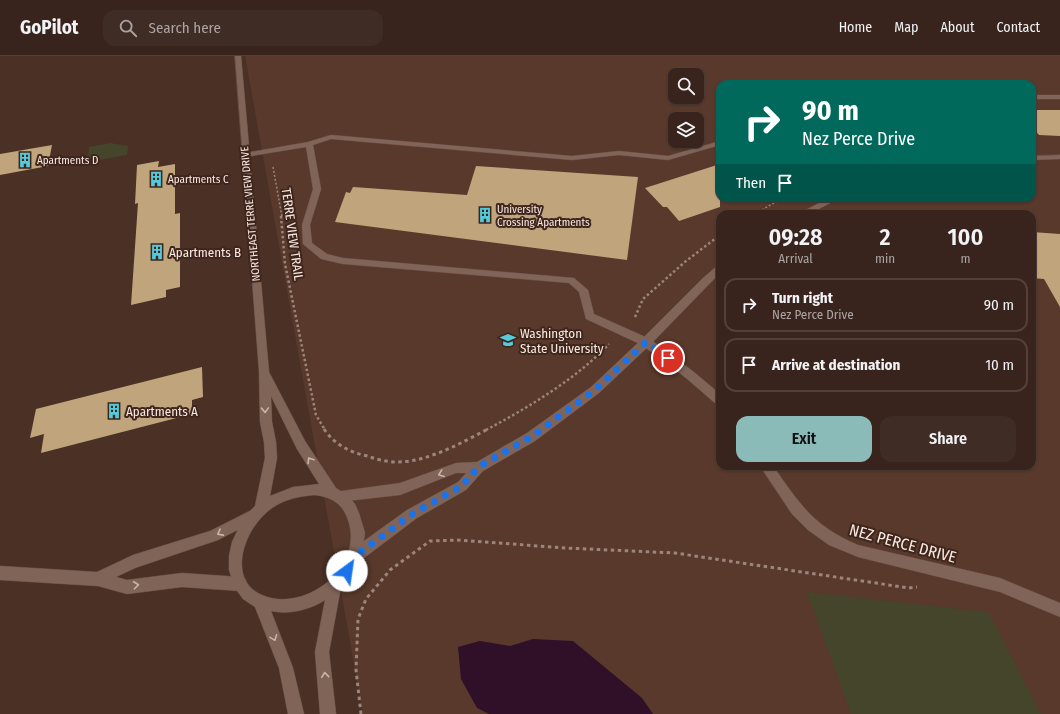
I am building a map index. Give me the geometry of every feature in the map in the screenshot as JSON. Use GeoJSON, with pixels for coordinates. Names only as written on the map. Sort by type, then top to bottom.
{"type":"FeatureCollection","features":[{"type":"Feature","properties":{"kind":"street","name":"NORTHEAST TERRE VIEW DRIVE"},"geometry":{"type":"LineString","coordinates":[[238,56],[264,371],[266,422],[270,442],[271,458],[258,511]]}},
{"type":"Feature","properties":{"kind":"street"},"geometry":{"type":"LineString","coordinates":[[1036,96],[1060,97]]}},
{"type":"Feature","properties":{"kind":"street"},"geometry":{"type":"LineString","coordinates":[[245,155],[309,144],[331,137],[572,158],[619,153],[668,158],[716,143]]}},
{"type":"Feature","properties":{"kind":"street"},"geometry":{"type":"LineString","coordinates":[[309,144],[317,189],[306,225],[307,238],[308,244],[324,257],[343,261],[571,280],[583,290],[590,316],[646,342],[690,375],[716,398]]}},
{"type":"Feature","properties":{"kind":"street"},"geometry":{"type":"LineString","coordinates":[[1036,158],[1060,157]]}},
{"type":"Feature","properties":{"kind":"street"},"geometry":{"type":"LineString","coordinates":[[810,210],[828,202]]}},
{"type":"Feature","properties":{"kind":"street"},"geometry":{"type":"LineString","coordinates":[[355,556],[412,514],[462,486],[478,467],[531,437],[595,390],[646,342],[716,271]]}},
{"type":"Feature","properties":{"kind":"street","name":"NORTHEAST TERRE VIEW DRIVE"},"geometry":{"type":"LineString","coordinates":[[264,371],[300,445],[335,494]]}},
{"type":"Feature","properties":{"kind":"street"},"geometry":{"type":"LineString","coordinates":[[98,579],[133,562],[213,536],[258,511],[278,497],[296,490],[315,489],[335,494],[400,489],[456,468],[478,467]]}},
{"type":"Feature","properties":{"kind":"street","name":"NEZ PERCE DRIVE"},"geometry":{"type":"LineString","coordinates":[[769,470],[796,510],[813,526],[834,541],[858,551],[1000,585],[1060,610]]}},
{"type":"Feature","properties":{"kind":"street"},"geometry":{"type":"LineString","coordinates":[[258,511],[242,531],[236,549],[235,568],[240,584],[248,594],[260,602],[278,607],[298,605],[318,597],[335,584],[347,571],[355,556],[359,538],[357,521],[350,506],[335,494]]}},
{"type":"Feature","properties":{"kind":"street"},"geometry":{"type":"LineString","coordinates":[[0,573],[98,579],[127,586],[182,580],[240,584]]}},
{"type":"Feature","properties":{"kind":"street"},"geometry":{"type":"LineString","coordinates":[[328,714],[322,652],[335,584]]}},
{"type":"Feature","properties":{"kind":"street"},"geometry":{"type":"LineString","coordinates":[[260,602],[286,668],[296,714]]}},
{"type":"Feature","properties":{"kind":"path","name":"TERRE VIEW TRAIL"},"geometry":{"type":"LineString","coordinates":[[270,151],[281,209],[285,264],[316,415],[325,433],[346,451],[378,459],[396,462],[417,460],[467,440],[499,424],[557,387],[601,353],[636,316],[643,299],[686,261],[716,238]]}},
{"type":"Feature","properties":{"kind":"path"},"geometry":{"type":"LineString","coordinates":[[762,210],[778,202]]}},
{"type":"Feature","properties":{"kind":"path"},"geometry":{"type":"LineString","coordinates":[[361,714],[356,670],[358,619],[373,590],[390,570],[430,541],[457,540],[566,548],[675,552],[909,588],[923,586]]}},
{"type":"Feature","properties":{"kind":"shaded area","name":"Washington State University"},"geometry":{"type":"Polygon","coordinates":[[[245,56],[1060,56],[1060,714],[363,714],[245,56]]]}},
{"type":"Feature","properties":{"kind":"shaded area"},"geometry":{"type":"Polygon","coordinates":[[[533,639],[573,641],[642,698],[653,714],[489,714],[477,708],[461,679],[458,647],[480,641],[510,646],[533,639]]]}},
{"type":"Feature","properties":{"kind":"green space"},"geometry":{"type":"Polygon","coordinates":[[[110,143],[128,146],[127,155],[88,162],[89,147],[110,143]]]}},
{"type":"Feature","properties":{"kind":"green space"},"geometry":{"type":"Polygon","coordinates":[[[807,592],[988,612],[1041,714],[851,714],[807,592]]]}},
{"type":"Feature","properties":{"kind":"building"},"geometry":{"type":"Polygon","coordinates":[[[1036,110],[1060,110],[1060,136],[1039,135],[1036,132],[1036,110]]]}},
{"type":"Feature","properties":{"kind":"building","name":"Apartments D"},"geometry":{"type":"Polygon","coordinates":[[[52,145],[48,166],[0,175],[0,154],[52,145]]]}},
{"type":"Feature","properties":{"kind":"building","name":"Apartments B"},"geometry":{"type":"Polygon","coordinates":[[[159,161],[158,167],[175,164],[175,214],[180,213],[180,287],[166,290],[166,297],[131,305],[138,203],[135,204],[137,165],[159,161]]]}},
{"type":"Feature","properties":{"kind":"building"},"geometry":{"type":"Polygon","coordinates":[[[716,165],[716,202],[720,202],[720,207],[679,221],[667,207],[663,207],[645,188],[716,165]]]}},
{"type":"Feature","properties":{"kind":"building","name":"University Crossing Apartments"},"geometry":{"type":"Polygon","coordinates":[[[476,166],[638,177],[627,260],[335,222],[346,192],[350,193],[353,187],[467,195],[476,166]]]}},
{"type":"Feature","properties":{"kind":"building"},"geometry":{"type":"Polygon","coordinates":[[[1036,232],[1060,234],[1060,307],[1044,279],[1036,278],[1036,232]]]}},
{"type":"Feature","properties":{"kind":"building","name":"Apartments A"},"geometry":{"type":"Polygon","coordinates":[[[202,367],[203,397],[192,400],[192,414],[41,453],[44,434],[30,438],[36,409],[202,367]]]}},
{"type":"Feature","properties":{"kind":"place","name":"Apartments D"},"geometry":{"type":"Point","coordinates":[25,160]}},
{"type":"Feature","properties":{"kind":"place","name":"Apartments C"},"geometry":{"type":"Point","coordinates":[156,179]}},
{"type":"Feature","properties":{"kind":"place","name":"University Crossing Apartments"},"geometry":{"type":"Point","coordinates":[485,215]}},
{"type":"Feature","properties":{"kind":"place","name":"Apartments B"},"geometry":{"type":"Point","coordinates":[157,252]}},
{"type":"Feature","properties":{"kind":"place","name":"Washington State University"},"geometry":{"type":"Point","coordinates":[508,340]}},
{"type":"Feature","properties":{"kind":"place","name":"Apartments A"},"geometry":{"type":"Point","coordinates":[114,411]}},
{"type":"Feature","properties":{"kind":"route"},"geometry":{"type":"LineString","coordinates":[[347,571],[355,556],[412,514],[462,486],[478,467],[531,437],[595,390],[646,342],[668,358]]}}]}
